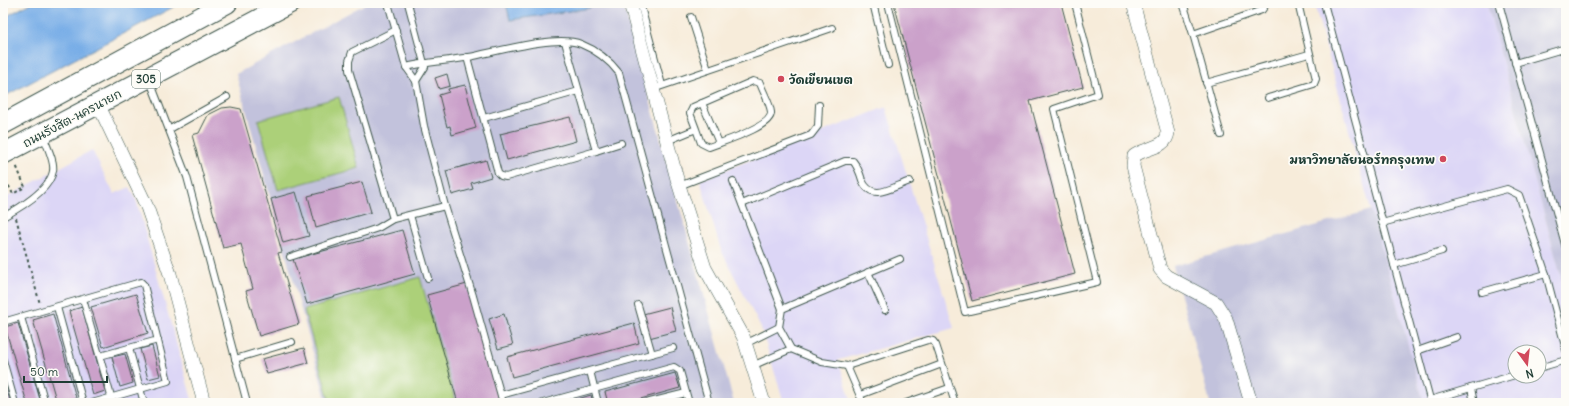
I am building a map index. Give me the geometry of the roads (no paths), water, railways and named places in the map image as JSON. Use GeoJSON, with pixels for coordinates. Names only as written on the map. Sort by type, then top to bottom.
{"type":"FeatureCollection","features":[{"type":"Feature","properties":{"kind":"main road","name":"305"},"geometry":{"type":"LineString","coordinates":[[3,124],[227,3]]}},
{"type":"Feature","properties":{"kind":"main road","name":"ถนนรังสิต-นครนายก"},"geometry":{"type":"LineString","coordinates":[[7,153],[287,4]]}},
{"type":"Feature","properties":{"kind":"street"},"geometry":{"type":"LineString","coordinates":[[630,3],[658,87],[667,140],[679,186],[705,268],[743,336],[764,403]]}},
{"type":"Feature","properties":{"kind":"street"},"geometry":{"type":"LineString","coordinates":[[1133,3],[1168,133],[1167,139],[1163,144],[1140,151],[1134,156],[1133,166],[1160,270],[1166,276],[1216,303],[1226,319],[1251,403]]}},
{"type":"Feature","properties":{"kind":"street"},"geometry":{"type":"LineString","coordinates":[[98,104],[147,207],[170,274],[204,403]]}},
{"type":"Feature","properties":{"kind":"lane"},"geometry":{"type":"LineString","coordinates":[[388,3],[406,67],[416,81],[424,126],[445,206],[473,296],[503,403]]}},
{"type":"Feature","properties":{"kind":"lane"},"geometry":{"type":"LineString","coordinates":[[408,3],[425,67],[416,81]]}},
{"type":"Feature","properties":{"kind":"lane"},"geometry":{"type":"LineString","coordinates":[[640,3],[658,87],[832,28]]}},
{"type":"Feature","properties":{"kind":"lane"},"geometry":{"type":"LineString","coordinates":[[873,3],[888,66]]}},
{"type":"Feature","properties":{"kind":"lane"},"geometry":{"type":"LineString","coordinates":[[888,3],[965,312],[1098,282],[1054,108],[1098,94],[1075,3]]}},
{"type":"Feature","properties":{"kind":"lane"},"geometry":{"type":"LineString","coordinates":[[1183,3],[1221,135]]}},
{"type":"Feature","properties":{"kind":"lane"},"geometry":{"type":"LineString","coordinates":[[1193,34],[1262,10],[1267,3]]}},
{"type":"Feature","properties":{"kind":"lane"},"geometry":{"type":"LineString","coordinates":[[1268,98],[1314,84],[1316,79],[1298,3]]}},
{"type":"Feature","properties":{"kind":"lane"},"geometry":{"type":"LineString","coordinates":[[1324,3],[1430,401],[1507,377]]}},
{"type":"Feature","properties":{"kind":"lane"},"geometry":{"type":"LineString","coordinates":[[1499,3],[1566,248]]}},
{"type":"Feature","properties":{"kind":"lane"},"geometry":{"type":"LineString","coordinates":[[691,17],[708,70]]}},
{"type":"Feature","properties":{"kind":"lane"},"geometry":{"type":"LineString","coordinates":[[394,219],[349,70],[349,61],[352,52],[396,30]]}},
{"type":"Feature","properties":{"kind":"lane"},"geometry":{"type":"LineString","coordinates":[[406,67],[424,62],[467,57],[522,45],[565,42],[580,43],[611,62],[619,73],[709,403]]}},
{"type":"Feature","properties":{"kind":"lane"},"geometry":{"type":"LineString","coordinates":[[565,42],[596,151]]}},
{"type":"Feature","properties":{"kind":"lane"},"geometry":{"type":"LineString","coordinates":[[1515,63],[1566,48]]}},
{"type":"Feature","properties":{"kind":"lane"},"geometry":{"type":"LineString","coordinates":[[1206,83],[1310,54]]}},
{"type":"Feature","properties":{"kind":"lane"},"geometry":{"type":"LineString","coordinates":[[467,57],[498,173],[501,176],[506,177],[621,144]]}},
{"type":"Feature","properties":{"kind":"lane"},"geometry":{"type":"LineString","coordinates":[[149,77],[187,177],[247,403]]}},
{"type":"Feature","properties":{"kind":"lane"},"geometry":{"type":"LineString","coordinates":[[753,81],[760,84],[771,112],[771,118],[767,122],[745,133],[709,147],[704,146],[696,129],[691,109],[753,81]]}},
{"type":"Feature","properties":{"kind":"lane"},"geometry":{"type":"LineString","coordinates":[[484,118],[579,91]]}},
{"type":"Feature","properties":{"kind":"lane"},"geometry":{"type":"LineString","coordinates":[[170,129],[227,97]]}},
{"type":"Feature","properties":{"kind":"lane"},"geometry":{"type":"LineString","coordinates":[[702,103],[719,143]]}},
{"type":"Feature","properties":{"kind":"lane"},"geometry":{"type":"LineString","coordinates":[[679,186],[811,135],[818,126],[820,105]]}},
{"type":"Feature","properties":{"kind":"lane"},"geometry":{"type":"LineString","coordinates":[[667,140],[696,129]]}},
{"type":"Feature","properties":{"kind":"lane"},"geometry":{"type":"LineString","coordinates":[[3,217],[42,190],[53,171],[53,164],[42,134]]}},
{"type":"Feature","properties":{"kind":"lane"},"geometry":{"type":"LineString","coordinates":[[742,204],[845,161],[852,161],[856,164],[866,188],[871,192],[878,193],[910,180]]}},
{"type":"Feature","properties":{"kind":"lane"},"geometry":{"type":"LineString","coordinates":[[733,181],[782,309],[779,327],[791,349],[822,362],[847,366],[928,340],[933,341],[936,345],[955,403]]}},
{"type":"Feature","properties":{"kind":"lane"},"geometry":{"type":"LineString","coordinates":[[1382,223],[1507,189],[1519,195],[1546,274],[1566,350]]}},
{"type":"Feature","properties":{"kind":"lane"},"geometry":{"type":"LineString","coordinates":[[290,257],[378,228],[394,219],[445,206]]}},
{"type":"Feature","properties":{"kind":"lane"},"geometry":{"type":"LineString","coordinates":[[410,215],[428,278]]}},
{"type":"Feature","properties":{"kind":"lane"},"geometry":{"type":"LineString","coordinates":[[1394,265],[1442,251]]}},
{"type":"Feature","properties":{"kind":"lane"},"geometry":{"type":"LineString","coordinates":[[782,309],[900,259]]}},
{"type":"Feature","properties":{"kind":"lane"},"geometry":{"type":"LineString","coordinates":[[868,272],[885,310]]}},
{"type":"Feature","properties":{"kind":"lane"},"geometry":{"type":"LineString","coordinates":[[1482,292],[1546,274]]}},
{"type":"Feature","properties":{"kind":"lane"},"geometry":{"type":"LineString","coordinates":[[3,322],[141,282],[168,381],[112,400],[92,403]]}},
{"type":"Feature","properties":{"kind":"lane"},"geometry":{"type":"LineString","coordinates":[[84,299],[112,400]]}},
{"type":"Feature","properties":{"kind":"lane"},"geometry":{"type":"LineString","coordinates":[[638,305],[652,354]]}},
{"type":"Feature","properties":{"kind":"lane"},"geometry":{"type":"LineString","coordinates":[[57,307],[83,403]]}},
{"type":"Feature","properties":{"kind":"lane"},"geometry":{"type":"LineString","coordinates":[[21,317],[45,403]]}},
{"type":"Feature","properties":{"kind":"lane"},"geometry":{"type":"LineString","coordinates":[[745,344],[779,327]]}},
{"type":"Feature","properties":{"kind":"lane"},"geometry":{"type":"LineString","coordinates":[[1416,351],[1457,337]]}},
{"type":"Feature","properties":{"kind":"lane"},"geometry":{"type":"LineString","coordinates":[[100,356],[158,340]]}},
{"type":"Feature","properties":{"kind":"lane"},"geometry":{"type":"LineString","coordinates":[[235,359],[292,342]]}},
{"type":"Feature","properties":{"kind":"lane"},"geometry":{"type":"LineString","coordinates":[[129,348],[144,403]]}},
{"type":"Feature","properties":{"kind":"lane"},"geometry":{"type":"LineString","coordinates":[[501,395],[673,348]]}},
{"type":"Feature","properties":{"kind":"lane"},"geometry":{"type":"LineString","coordinates":[[752,366],[791,349]]}},
{"type":"Feature","properties":{"kind":"lane"},"geometry":{"type":"LineString","coordinates":[[3,360],[15,403]]}},
{"type":"Feature","properties":{"kind":"lane"},"geometry":{"type":"LineString","coordinates":[[1547,366],[1566,360]]}},
{"type":"Feature","properties":{"kind":"lane"},"geometry":{"type":"LineString","coordinates":[[860,395],[942,364]]}},
{"type":"Feature","properties":{"kind":"lane"},"geometry":{"type":"LineString","coordinates":[[847,366],[863,403]]}},
{"type":"Feature","properties":{"kind":"lane"},"geometry":{"type":"LineString","coordinates":[[543,403],[674,367],[680,371],[689,403]]}},
{"type":"Feature","properties":{"kind":"lane"},"geometry":{"type":"LineString","coordinates":[[590,371],[598,403]]}},
{"type":"Feature","properties":{"kind":"lane"},"geometry":{"type":"LineString","coordinates":[[906,403],[949,388]]}},
{"type":"Feature","properties":{"kind":"lane"},"geometry":{"type":"LineString","coordinates":[[1471,388],[1474,403]]}},
{"type":"Feature","properties":{"kind":"lane"},"geometry":{"type":"LineString","coordinates":[[646,403],[686,393]]}},
{"type":"Feature","properties":{"kind":"water"},"geometry":{"type":"Polygon","coordinates":[[[31,3],[181,3],[3,97],[3,18],[31,3]]]}},
{"type":"Feature","properties":{"kind":"water"},"geometry":{"type":"Polygon","coordinates":[[[506,3],[589,3],[590,8],[510,20],[506,3]]]}},
{"type":"Feature","properties":{"kind":"place","name":"วัดเขียนเขต"},"geometry":{"type":"Point","coordinates":[781,79]}},
{"type":"Feature","properties":{"kind":"place","name":"มหาวิทยาลัยนอร์ทกรุงเทพ"},"geometry":{"type":"Point","coordinates":[1443,159]}}]}
